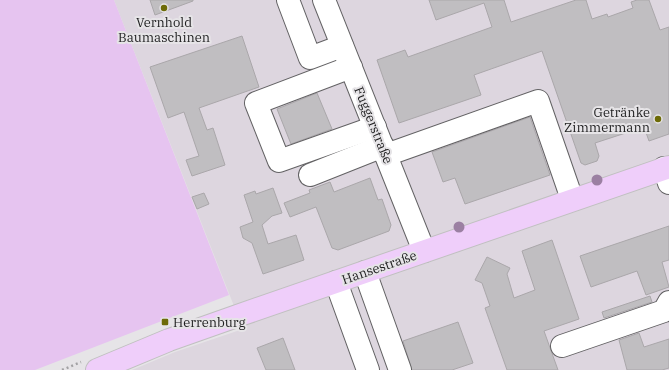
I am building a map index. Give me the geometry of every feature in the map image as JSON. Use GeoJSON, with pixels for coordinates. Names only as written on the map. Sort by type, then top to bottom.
{"type":"FeatureCollection","features":[{"type":"Feature","properties":{"kind":"main road","name":"Hansestraße"},"geometry":{"type":"LineString","coordinates":[[96,370],[169,340],[572,199],[667,173]]}},
{"type":"Feature","properties":{"kind":"street"},"geometry":{"type":"LineString","coordinates":[[288,0],[310,58],[342,46]]}},
{"type":"Feature","properties":{"kind":"street","name":"Fuggerstraße"},"geometry":{"type":"LineString","coordinates":[[324,0],[424,251]]}},
{"type":"Feature","properties":{"kind":"street"},"geometry":{"type":"LineString","coordinates":[[351,67],[256,103],[279,161],[381,142],[538,101],[572,199]]}},
{"type":"Feature","properties":{"kind":"street"},"geometry":{"type":"LineString","coordinates":[[310,175],[381,142]]}},
{"type":"Feature","properties":{"kind":"street"},"geometry":{"type":"LineString","coordinates":[[365,272],[400,370]]}},
{"type":"Feature","properties":{"kind":"street"},"geometry":{"type":"LineString","coordinates":[[330,284],[353,370]]}},
{"type":"Feature","properties":{"kind":"street"},"geometry":{"type":"LineString","coordinates":[[330,284],[368,370]]}},
{"type":"Feature","properties":{"kind":"street"},"geometry":{"type":"LineString","coordinates":[[562,346],[664,311],[669,302]]}},
{"type":"Feature","properties":{"kind":"shaded area"},"geometry":{"type":"Polygon","coordinates":[[[0,0],[114,0],[229,295],[35,370],[0,370],[0,0]]]}},
{"type":"Feature","properties":{"kind":"shaded area"},"geometry":{"type":"Polygon","coordinates":[[[114,0],[669,0],[669,370],[132,370],[175,352],[243,329],[114,0]]]}},
{"type":"Feature","properties":{"kind":"building","name":"Vernhold Baumaschinen"},"geometry":{"type":"Polygon","coordinates":[[[150,0],[193,0],[193,1],[155,15],[150,0]]]}},
{"type":"Feature","properties":{"kind":"building"},"geometry":{"type":"Polygon","coordinates":[[[429,0],[504,0],[511,22],[576,0],[586,0],[592,19],[607,14],[608,17],[633,8],[631,2],[637,0],[649,0],[660,30],[669,27],[669,134],[649,141],[644,127],[595,143],[599,156],[597,161],[585,165],[581,163],[542,51],[474,75],[481,95],[399,123],[377,60],[405,50],[408,57],[492,27],[484,3],[436,20],[429,0]]]}},
{"type":"Feature","properties":{"kind":"building"},"geometry":{"type":"Polygon","coordinates":[[[242,36],[259,87],[199,108],[207,130],[213,128],[225,165],[192,176],[186,160],[199,156],[184,112],[168,118],[150,67],[242,36]]]}},
{"type":"Feature","properties":{"kind":"building"},"geometry":{"type":"Polygon","coordinates":[[[317,93],[332,129],[291,144],[277,109],[317,93]]]}},
{"type":"Feature","properties":{"kind":"building"},"geometry":{"type":"Polygon","coordinates":[[[530,117],[550,175],[465,204],[455,178],[443,182],[432,152],[530,117]]]}},
{"type":"Feature","properties":{"kind":"building"},"geometry":{"type":"Polygon","coordinates":[[[370,178],[378,200],[382,199],[391,225],[389,231],[338,250],[332,248],[316,207],[290,217],[284,203],[310,193],[309,190],[330,182],[334,192],[370,178]]]}},
{"type":"Feature","properties":{"kind":"building"},"geometry":{"type":"Polygon","coordinates":[[[273,188],[282,213],[272,216],[262,225],[268,244],[296,235],[304,260],[263,274],[252,243],[243,238],[240,227],[253,222],[244,195],[255,191],[256,194],[273,188]]]}},
{"type":"Feature","properties":{"kind":"building"},"geometry":{"type":"Polygon","coordinates":[[[204,193],[209,204],[197,209],[192,197],[204,193]]]}},
{"type":"Feature","properties":{"kind":"building"},"geometry":{"type":"Polygon","coordinates":[[[669,226],[669,260],[662,262],[669,287],[646,295],[637,271],[591,287],[580,256],[669,226]]]}},
{"type":"Feature","properties":{"kind":"building"},"geometry":{"type":"Polygon","coordinates":[[[552,240],[579,319],[544,331],[558,370],[507,370],[485,308],[490,306],[482,283],[475,280],[487,257],[510,268],[507,274],[514,298],[535,290],[522,251],[552,240]]]}},
{"type":"Feature","properties":{"kind":"building"},"geometry":{"type":"Polygon","coordinates":[[[650,296],[652,302],[604,318],[602,312],[650,296]]]}},
{"type":"Feature","properties":{"kind":"building"},"geometry":{"type":"Polygon","coordinates":[[[458,322],[473,363],[452,370],[412,370],[403,341],[458,322]]]}},
{"type":"Feature","properties":{"kind":"building"},"geometry":{"type":"Polygon","coordinates":[[[639,333],[644,347],[669,339],[669,368],[662,370],[627,370],[619,340],[639,333]]]}},
{"type":"Feature","properties":{"kind":"building"},"geometry":{"type":"Polygon","coordinates":[[[283,338],[295,370],[266,370],[257,348],[283,338]]]}},
{"type":"Feature","properties":{"kind":"place","name":"Vernhold Baumaschinen"},"geometry":{"type":"Point","coordinates":[164,8]}},
{"type":"Feature","properties":{"kind":"place","name":"Getränke Zimmermann"},"geometry":{"type":"Point","coordinates":[658,119]}},
{"type":"Feature","properties":{"kind":"place","name":"Herrenburg"},"geometry":{"type":"Point","coordinates":[165,322]}}]}
